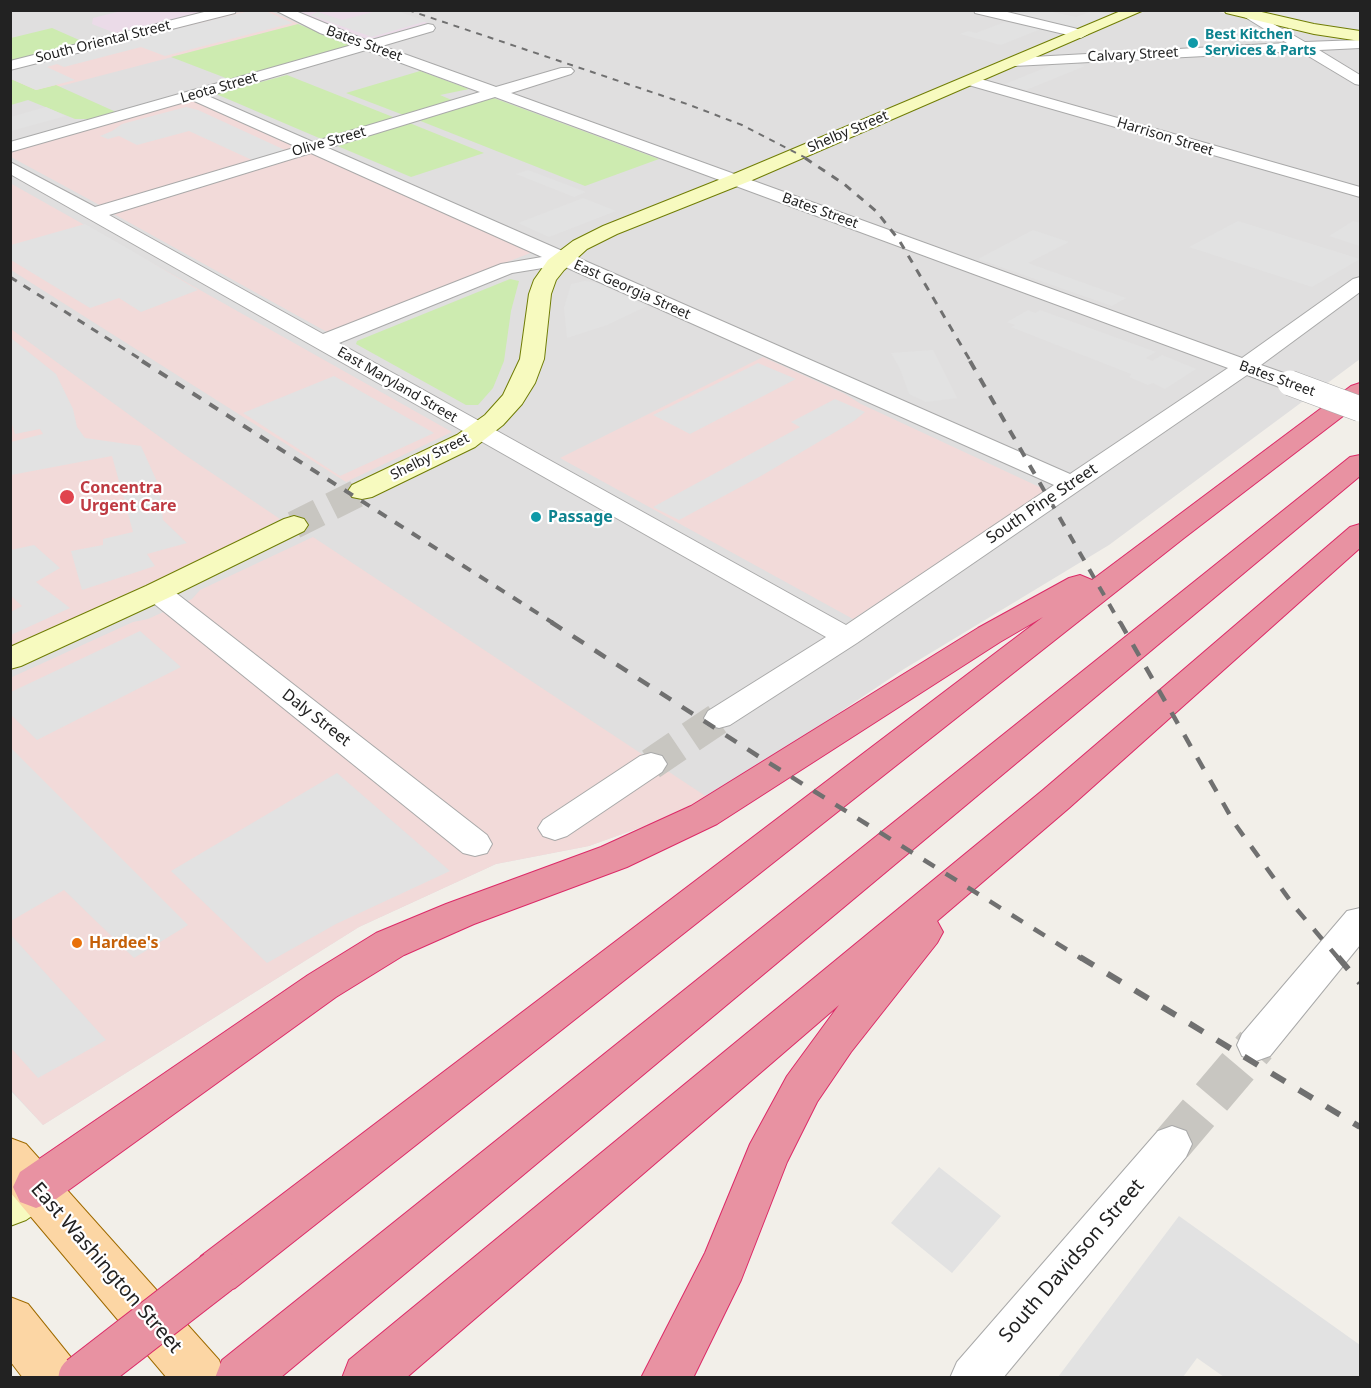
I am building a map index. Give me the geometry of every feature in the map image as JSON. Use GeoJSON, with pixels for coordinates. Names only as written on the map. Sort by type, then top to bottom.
{"type":"FeatureCollection","features":[{"type":"Feature","properties":{"kind":"highway"},"geometry":{"type":"LineString","coordinates":[[81,1377],[1174,532],[1360,391]]}},
{"type":"Feature","properties":{"kind":"highway"},"geometry":{"type":"LineString","coordinates":[[240,1377],[1360,463]]}},
{"type":"Feature","properties":{"kind":"highway"},"geometry":{"type":"LineString","coordinates":[[19,1183],[390,944],[460,914],[614,857],[704,815],[989,635],[1174,532]]}},
{"type":"Feature","properties":{"kind":"highway"},"geometry":{"type":"LineString","coordinates":[[367,1377],[1056,799],[1360,533]]}},
{"type":"Feature","properties":{"kind":"highway"},"geometry":{"type":"LineString","coordinates":[[666,1377],[724,1264],[766,1158],[802,1089],[836,1040],[924,930],[1056,799]]}},
{"type":"Feature","properties":{"kind":"main road","name":"Shelby Street"},"geometry":{"type":"LineString","coordinates":[[362,491],[460,444],[500,414],[523,383],[532,359],[540,294],[545,280],[563,259],[597,236],[1137,10]]}},
{"type":"Feature","properties":{"kind":"main road"},"geometry":{"type":"LineString","coordinates":[[1231,10],[1360,36]]}},
{"type":"Feature","properties":{"kind":"main road"},"geometry":{"type":"LineString","coordinates":[[10,659],[157,592],[294,525]]}},
{"type":"Feature","properties":{"kind":"main road","name":"East Washington Street"},"geometry":{"type":"LineString","coordinates":[[19,1183],[201,1377]]}},
{"type":"Feature","properties":{"kind":"main road"},"geometry":{"type":"LineString","coordinates":[[10,1321],[54,1377]]}},
{"type":"Feature","properties":{"kind":"street","name":"South Oriental Street"},"geometry":{"type":"LineString","coordinates":[[10,66],[230,10]]}},
{"type":"Feature","properties":{"kind":"street","name":"Bates Street"},"geometry":{"type":"LineString","coordinates":[[281,10],[312,25],[1360,409]]}},
{"type":"Feature","properties":{"kind":"street"},"geometry":{"type":"LineString","coordinates":[[980,10],[1081,34]]}},
{"type":"Feature","properties":{"kind":"street"},"geometry":{"type":"LineString","coordinates":[[1247,14],[1360,81]]}},
{"type":"Feature","properties":{"kind":"street","name":"Leota Street"},"geometry":{"type":"LineString","coordinates":[[10,147],[428,28]]}},
{"type":"Feature","properties":{"kind":"street"},"geometry":{"type":"LineString","coordinates":[[1303,46],[1322,30]]}},
{"type":"Feature","properties":{"kind":"street","name":"Calvary Street"},"geometry":{"type":"LineString","coordinates":[[1014,62],[1360,44]]}},
{"type":"Feature","properties":{"kind":"street","name":"Olive Street"},"geometry":{"type":"LineString","coordinates":[[93,214],[566,71]]}},
{"type":"Feature","properties":{"kind":"street","name":"Harrison Street"},"geometry":{"type":"LineString","coordinates":[[969,81],[1360,192]]}},
{"type":"Feature","properties":{"kind":"street","name":"East Georgia Street"},"geometry":{"type":"LineString","coordinates":[[193,95],[1072,484]]}},
{"type":"Feature","properties":{"kind":"street","name":"East Maryland Street"},"geometry":{"type":"LineString","coordinates":[[10,167],[848,637]]}},
{"type":"Feature","properties":{"kind":"street","name":"Shelby Street"},"geometry":{"type":"LineString","coordinates":[[321,342],[508,268],[563,259]]}},
{"type":"Feature","properties":{"kind":"street","name":"South Pine Street"},"geometry":{"type":"LineString","coordinates":[[719,718],[848,637],[1244,367],[1360,283]]}},
{"type":"Feature","properties":{"kind":"street","name":"Daly Street"},"geometry":{"type":"LineString","coordinates":[[157,592],[475,844]]}},
{"type":"Feature","properties":{"kind":"street"},"geometry":{"type":"LineString","coordinates":[[555,828],[651,764]]}},
{"type":"Feature","properties":{"kind":"street"},"geometry":{"type":"LineString","coordinates":[[1256,1045],[1359,924]]}},
{"type":"Feature","properties":{"kind":"street","name":"South Davidson Street"},"geometry":{"type":"LineString","coordinates":[[973,1377],[1172,1144]]}},
{"type":"Feature","properties":{"kind":"shaded area"},"geometry":{"type":"Polygon","coordinates":[[[1210,10],[1305,32],[1360,41],[1360,359],[1109,545],[904,669],[700,806],[589,846],[496,864],[359,927],[43,1125],[10,1090],[10,11],[1210,10]]]}},
{"type":"Feature","properties":{"kind":"shaded area"},"geometry":{"type":"Polygon","coordinates":[[[114,11],[221,11],[120,35],[92,24],[93,18],[117,12],[114,11]]]}},
{"type":"Feature","properties":{"kind":"shaded area"},"geometry":{"type":"Polygon","coordinates":[[[246,11],[270,11],[299,24],[34,93],[11,83],[10,69],[246,11]]]}},
{"type":"Feature","properties":{"kind":"shaded area"},"geometry":{"type":"Polygon","coordinates":[[[249,11],[266,11],[293,23],[165,56],[141,47],[64,67],[57,64],[47,67],[75,80],[36,90],[11,79],[10,69],[249,11]]]}},
{"type":"Feature","properties":{"kind":"shaded area"},"geometry":{"type":"Polygon","coordinates":[[[292,11],[394,11],[428,23],[366,41],[292,11]]]}},
{"type":"Feature","properties":{"kind":"shaded area"},"geometry":{"type":"Polygon","coordinates":[[[377,11],[396,11],[427,21],[372,37],[310,15],[318,12],[342,20],[377,11]]]}},
{"type":"Feature","properties":{"kind":"shaded area"},"geometry":{"type":"Polygon","coordinates":[[[1002,11],[1047,11],[1076,17],[1092,11],[1112,14],[1079,28],[1002,11]]]}},
{"type":"Feature","properties":{"kind":"shaded area"},"geometry":{"type":"Polygon","coordinates":[[[1256,11],[1360,11],[1360,31],[1330,27],[1256,11]]]}},
{"type":"Feature","properties":{"kind":"shaded area"},"geometry":{"type":"Polygon","coordinates":[[[1005,22],[1041,29],[1001,45],[960,34],[968,31],[976,33],[1005,22]]]}},
{"type":"Feature","properties":{"kind":"shaded area"},"geometry":{"type":"Polygon","coordinates":[[[1074,63],[1085,66],[1026,90],[1005,84],[1052,65],[1074,63]]]}},
{"type":"Feature","properties":{"kind":"shaded area"},"geometry":{"type":"Polygon","coordinates":[[[191,100],[297,148],[105,208],[11,157],[11,151],[191,100]]]}},
{"type":"Feature","properties":{"kind":"shaded area"},"geometry":{"type":"Polygon","coordinates":[[[46,107],[66,116],[11,131],[11,117],[46,107]]]}},
{"type":"Feature","properties":{"kind":"shaded area"},"geometry":{"type":"Polygon","coordinates":[[[186,107],[198,110],[285,150],[252,160],[189,131],[137,145],[119,136],[108,139],[100,136],[122,124],[186,107]]]}},
{"type":"Feature","properties":{"kind":"shaded area"},"geometry":{"type":"Polygon","coordinates":[[[309,152],[533,252],[327,332],[112,213],[309,152]]]}},
{"type":"Feature","properties":{"kind":"shaded area"},"geometry":{"type":"Polygon","coordinates":[[[528,170],[586,192],[574,197],[516,174],[528,170]]]}},
{"type":"Feature","properties":{"kind":"shaded area"},"geometry":{"type":"Polygon","coordinates":[[[10,183],[452,432],[346,482],[11,270],[10,183]]]}},
{"type":"Feature","properties":{"kind":"shaded area"},"geometry":{"type":"Polygon","coordinates":[[[583,198],[616,211],[549,237],[518,223],[583,198]]]}},
{"type":"Feature","properties":{"kind":"shaded area"},"geometry":{"type":"Polygon","coordinates":[[[1238,221],[1360,259],[1312,287],[1189,247],[1238,221]]]}},
{"type":"Feature","properties":{"kind":"shaded area"},"geometry":{"type":"Polygon","coordinates":[[[1353,221],[1360,223],[1360,246],[1329,236],[1353,221]]]}},
{"type":"Feature","properties":{"kind":"shaded area"},"geometry":{"type":"Polygon","coordinates":[[[85,224],[198,290],[141,312],[119,298],[90,308],[11,260],[11,245],[85,224]]]}},
{"type":"Feature","properties":{"kind":"shaded area"},"geometry":{"type":"Polygon","coordinates":[[[1033,230],[1069,242],[1028,263],[1126,298],[1112,306],[978,259],[1033,230]]]}},
{"type":"Feature","properties":{"kind":"shaded area"},"geometry":{"type":"Polygon","coordinates":[[[585,281],[598,283],[647,306],[607,325],[567,338],[564,308],[571,284],[585,281]]]}},
{"type":"Feature","properties":{"kind":"shaded area"},"geometry":{"type":"Polygon","coordinates":[[[1028,310],[1035,313],[1040,310],[1156,352],[1146,358],[1152,361],[1162,355],[1196,369],[1165,389],[1153,383],[1148,385],[1129,377],[1131,374],[1011,327],[1015,325],[1007,322],[1028,310]]]}},
{"type":"Feature","properties":{"kind":"shaded area"},"geometry":{"type":"Polygon","coordinates":[[[11,329],[182,453],[280,519],[171,577],[11,650],[11,329]]]}},
{"type":"Feature","properties":{"kind":"shaded area"},"geometry":{"type":"Polygon","coordinates":[[[11,338],[56,374],[73,409],[77,427],[85,438],[141,446],[159,486],[163,520],[187,543],[147,554],[155,566],[82,590],[71,551],[103,545],[103,539],[133,532],[112,456],[11,475],[11,442],[43,434],[40,429],[15,434],[11,421],[11,338]]]}},
{"type":"Feature","properties":{"kind":"shaded area"},"geometry":{"type":"Polygon","coordinates":[[[933,350],[957,398],[926,402],[909,394],[900,369],[891,353],[933,350]]]}},
{"type":"Feature","properties":{"kind":"shaded area"},"geometry":{"type":"Polygon","coordinates":[[[763,357],[1048,491],[853,619],[560,458],[763,357]]]}},
{"type":"Feature","properties":{"kind":"shaded area"},"geometry":{"type":"Polygon","coordinates":[[[758,363],[796,379],[690,434],[653,415],[758,363]]]}},
{"type":"Feature","properties":{"kind":"shaded area"},"geometry":{"type":"Polygon","coordinates":[[[334,376],[434,433],[340,476],[243,413],[334,376]]]}},
{"type":"Feature","properties":{"kind":"shaded area"},"geometry":{"type":"Polygon","coordinates":[[[835,399],[865,412],[854,421],[761,476],[679,520],[653,507],[800,427],[791,422],[835,399]]]}},
{"type":"Feature","properties":{"kind":"shaded area"},"geometry":{"type":"Polygon","coordinates":[[[313,537],[710,799],[700,806],[589,846],[496,864],[359,927],[43,1125],[11,1090],[10,678],[133,622],[148,619],[192,599],[200,590],[313,537]]]}},
{"type":"Feature","properties":{"kind":"shaded area"},"geometry":{"type":"Polygon","coordinates":[[[34,545],[60,568],[36,582],[70,608],[11,635],[11,612],[22,606],[11,596],[11,550],[34,545]]]}},
{"type":"Feature","properties":{"kind":"shaded area"},"geometry":{"type":"Polygon","coordinates":[[[140,631],[181,667],[37,740],[11,715],[11,692],[140,631]]]}},
{"type":"Feature","properties":{"kind":"shaded area"},"geometry":{"type":"Polygon","coordinates":[[[11,748],[188,925],[134,958],[64,890],[11,921],[11,748]]]}},
{"type":"Feature","properties":{"kind":"shaded area"},"geometry":{"type":"Polygon","coordinates":[[[337,773],[450,871],[336,924],[267,963],[171,871],[337,773]]]}},
{"type":"Feature","properties":{"kind":"shaded area"},"geometry":{"type":"Polygon","coordinates":[[[11,935],[106,1040],[38,1078],[11,1048],[11,935]]]}},
{"type":"Feature","properties":{"kind":"shaded area"},"geometry":{"type":"Polygon","coordinates":[[[939,1167],[1001,1216],[952,1273],[891,1223],[939,1167]]]}},
{"type":"Feature","properties":{"kind":"shaded area"},"geometry":{"type":"Polygon","coordinates":[[[1179,1216],[1360,1345],[1360,1377],[1224,1377],[1197,1358],[1183,1377],[1058,1377],[1179,1216]]]}},
{"type":"Feature","properties":{"kind":"green space"},"geometry":{"type":"Polygon","coordinates":[[[298,24],[353,46],[231,80],[171,57],[298,24]]]}},
{"type":"Feature","properties":{"kind":"green space"},"geometry":{"type":"Polygon","coordinates":[[[52,28],[86,43],[11,62],[11,38],[52,28]]]}},
{"type":"Feature","properties":{"kind":"green space"},"geometry":{"type":"Polygon","coordinates":[[[420,71],[469,89],[440,95],[454,101],[406,116],[346,93],[420,71]]]}},
{"type":"Feature","properties":{"kind":"green space"},"geometry":{"type":"Polygon","coordinates":[[[287,75],[398,119],[326,141],[216,94],[287,75]]]}},
{"type":"Feature","properties":{"kind":"green space"},"geometry":{"type":"Polygon","coordinates":[[[11,79],[36,90],[56,85],[116,112],[92,119],[75,119],[28,100],[11,105],[11,79]]]}},
{"type":"Feature","properties":{"kind":"green space"},"geometry":{"type":"Polygon","coordinates":[[[491,97],[659,159],[585,186],[418,120],[491,97]]]}},
{"type":"Feature","properties":{"kind":"green space"},"geometry":{"type":"Polygon","coordinates":[[[407,122],[484,153],[411,177],[335,145],[407,122]]]}},
{"type":"Feature","properties":{"kind":"green space"},"geometry":{"type":"Polygon","coordinates":[[[510,279],[519,281],[511,311],[504,361],[493,388],[478,405],[466,405],[356,344],[357,341],[510,279]]]}},
{"type":"Feature","properties":{"kind":"tunnel"},"geometry":{"type":"LineString","coordinates":[[294,525],[362,491]]}},
{"type":"Feature","properties":{"kind":"tunnel"},"geometry":{"type":"LineString","coordinates":[[651,764],[719,718]]}},
{"type":"Feature","properties":{"kind":"tunnel"},"geometry":{"type":"LineString","coordinates":[[1172,1144],[1256,1045]]}},
{"type":"Feature","properties":{"kind":"railway"},"geometry":{"type":"LineString","coordinates":[[408,10],[687,104],[742,125],[808,159]]}},
{"type":"Feature","properties":{"kind":"railway"},"geometry":{"type":"LineString","coordinates":[[805,158],[844,184],[876,211],[899,240],[971,362]]}},
{"type":"Feature","properties":{"kind":"railway"},"geometry":{"type":"LineString","coordinates":[[10,277],[145,362]]}},
{"type":"Feature","properties":{"kind":"railway"},"geometry":{"type":"LineString","coordinates":[[142,361],[553,623]]}},
{"type":"Feature","properties":{"kind":"railway"},"geometry":{"type":"LineString","coordinates":[[970,361],[1120,623]]}},
{"type":"Feature","properties":{"kind":"railway"},"geometry":{"type":"LineString","coordinates":[[551,622],[758,756],[1082,959]]}},
{"type":"Feature","properties":{"kind":"railway"},"geometry":{"type":"LineString","coordinates":[[1120,622],[1235,824],[1294,906],[1339,959]]}},
{"type":"Feature","properties":{"kind":"railway"},"geometry":{"type":"LineString","coordinates":[[1080,957],[1360,1127]]}},
{"type":"Feature","properties":{"kind":"railway"},"geometry":{"type":"LineString","coordinates":[[1338,957],[1360,983]]}},
{"type":"Feature","properties":{"kind":"place","name":"Best Kitchen Services & Parts"},"geometry":{"type":"Point","coordinates":[1193,43]}},
{"type":"Feature","properties":{"kind":"place","name":"Concentra Urgent Care"},"geometry":{"type":"Point","coordinates":[67,497]}},
{"type":"Feature","properties":{"kind":"place","name":"Passage"},"geometry":{"type":"Point","coordinates":[536,517]}},
{"type":"Feature","properties":{"kind":"place","name":"Hardee's"},"geometry":{"type":"Point","coordinates":[77,943]}}]}
